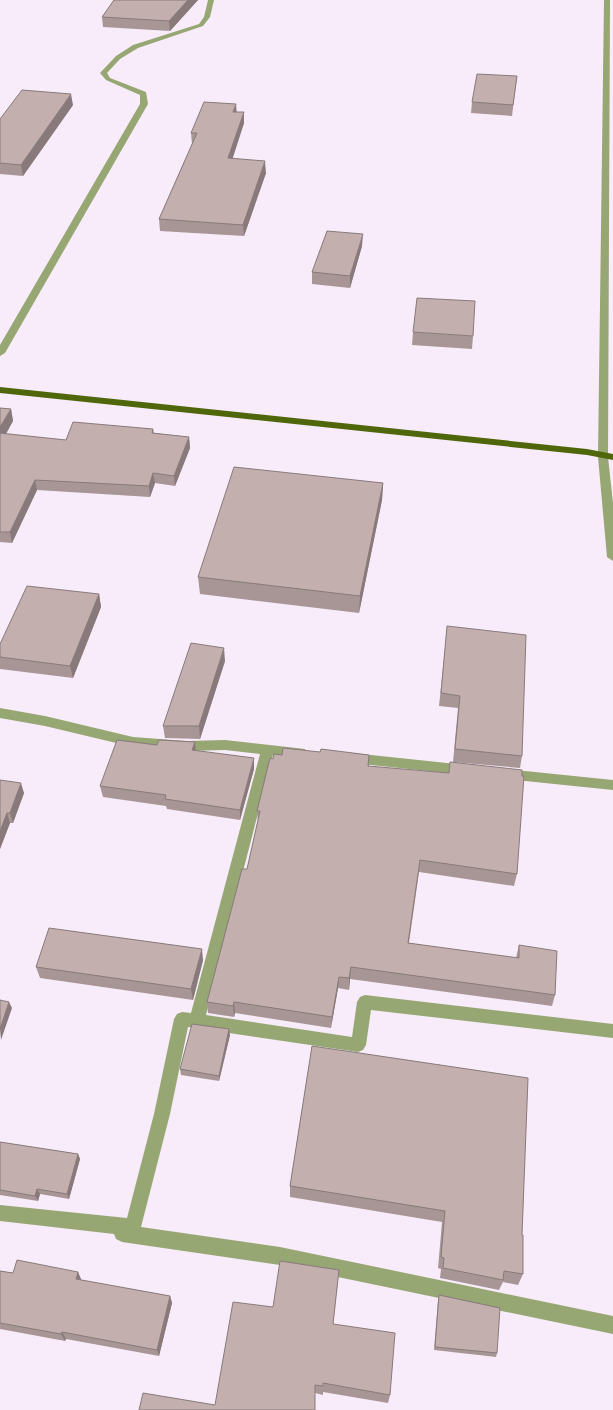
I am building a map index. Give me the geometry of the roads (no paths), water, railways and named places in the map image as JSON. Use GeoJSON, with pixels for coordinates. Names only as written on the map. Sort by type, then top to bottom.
{"type":"FeatureCollection","features":[{"type":"Feature","properties":{"kind":"main road"},"geometry":{"type":"LineString","coordinates":[[0,390],[586,452],[608,457]]}},
{"type":"Feature","properties":{"kind":"street"},"geometry":{"type":"LineString","coordinates":[[0,353],[144,104],[143,94],[108,79],[103,73],[110,62],[137,44],[151,38],[189,30],[202,24],[207,17],[211,0]]}},
{"type":"Feature","properties":{"kind":"street"},"geometry":{"type":"LineString","coordinates":[[607,0],[608,457],[613,557]]}},
{"type":"Feature","properties":{"kind":"street"},"geometry":{"type":"LineString","coordinates":[[0,713],[45,721],[133,742],[187,746],[225,744],[318,754]]}},
{"type":"Feature","properties":{"kind":"street"},"geometry":{"type":"LineString","coordinates":[[196,1021],[268,749]]}},
{"type":"Feature","properties":{"kind":"street"},"geometry":{"type":"LineString","coordinates":[[337,756],[475,771]]}},
{"type":"Feature","properties":{"kind":"street"},"geometry":{"type":"LineString","coordinates":[[495,773],[613,785]]}},
{"type":"Feature","properties":{"kind":"street"},"geometry":{"type":"LineString","coordinates":[[0,1214],[133,1227],[160,1122],[182,1019],[358,1045],[365,1002],[613,1031]]}},
{"type":"Feature","properties":{"kind":"street"},"geometry":{"type":"LineString","coordinates":[[0,1214],[280,1256],[613,1325]]}}]}
